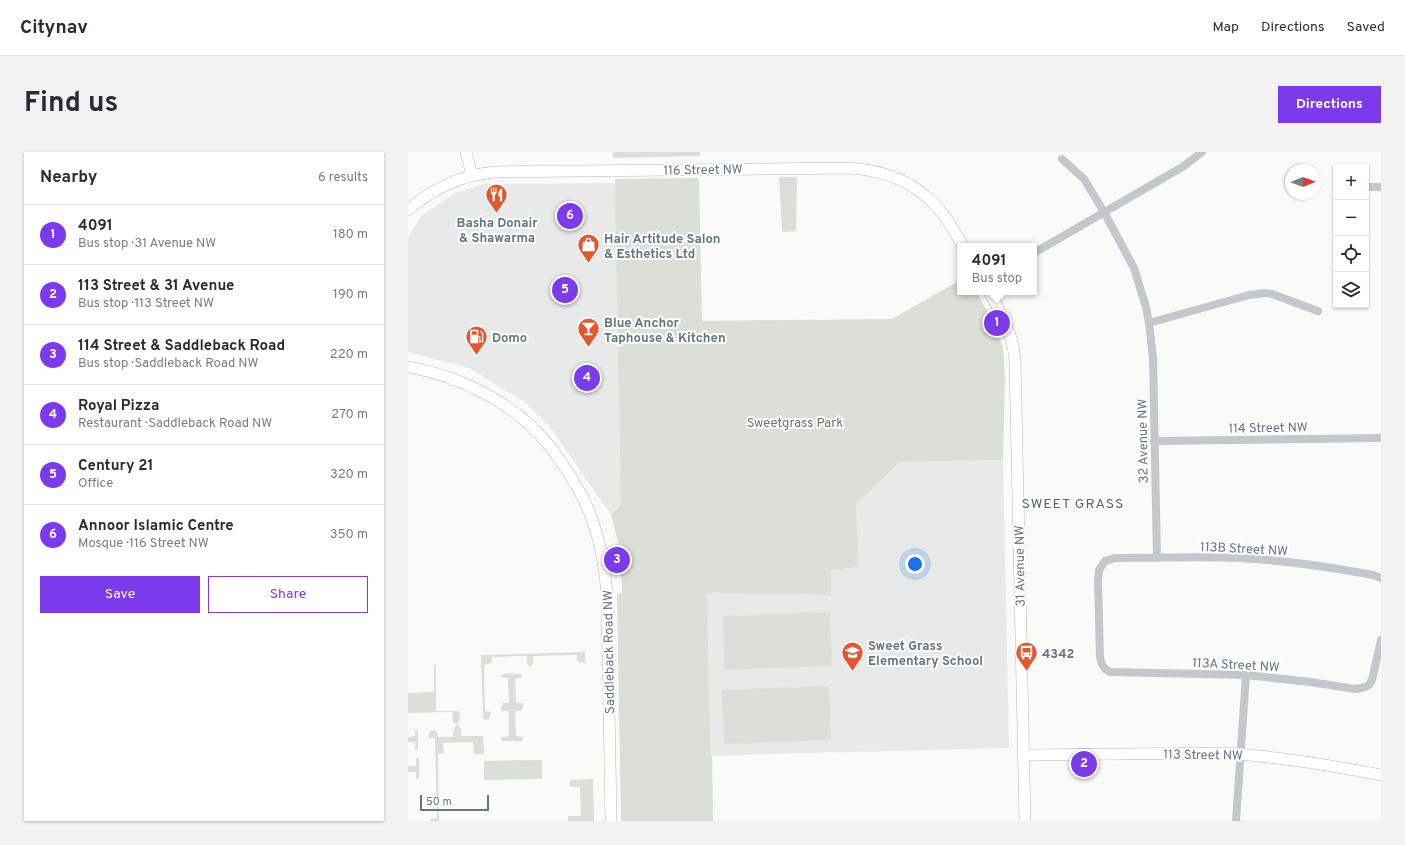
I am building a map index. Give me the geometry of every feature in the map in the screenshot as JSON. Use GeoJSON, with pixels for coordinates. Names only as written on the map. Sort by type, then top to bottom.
{"type":"FeatureCollection","features":[{"type":"Feature","properties":{"kind":"street"},"geometry":{"type":"LineString","coordinates":[[466,152],[472,175]]}},
{"type":"Feature","properties":{"kind":"street"},"geometry":{"type":"LineString","coordinates":[[1037,252],[1190,161],[1202,152]]}},
{"type":"Feature","properties":{"kind":"street","name":"32 Avenue NW"},"geometry":{"type":"LineString","coordinates":[[1062,159],[1084,178],[1134,268],[1149,323],[1153,358],[1157,558]]}},
{"type":"Feature","properties":{"kind":"street","name":"116 Street NW"},"geometry":{"type":"LineString","coordinates":[[408,210],[435,191],[472,175],[505,172],[849,168],[887,174],[908,184],[928,198],[938,208],[960,243]]}},
{"type":"Feature","properties":{"kind":"street"},"geometry":{"type":"LineString","coordinates":[[1369,187],[1381,187]]}},
{"type":"Feature","properties":{"kind":"street"},"geometry":{"type":"LineString","coordinates":[[1149,323],[1249,295],[1264,293],[1281,296],[1318,311]]}},
{"type":"Feature","properties":{"kind":"street","name":"31 Avenue NW"},"geometry":{"type":"LineString","coordinates":[[991,295],[1009,330],[1015,360],[1025,821]]}},
{"type":"Feature","properties":{"kind":"street","name":"Saddleback Road NW"},"geometry":{"type":"LineString","coordinates":[[408,367],[441,374],[457,380],[491,397],[519,417],[547,442],[573,480],[593,520],[602,559],[607,593],[611,821]]}},
{"type":"Feature","properties":{"kind":"street","name":"114 Street NW"},"geometry":{"type":"LineString","coordinates":[[1154,441],[1381,438]]}},
{"type":"Feature","properties":{"kind":"street","name":"113B Street NW"},"geometry":{"type":"LineString","coordinates":[[1106,671],[1100,657],[1098,580],[1099,570],[1105,561],[1115,558],[1239,558],[1328,567],[1373,575],[1381,578]]}},
{"type":"Feature","properties":{"kind":"street","name":"113A Street NW"},"geometry":{"type":"LineString","coordinates":[[1106,671],[1116,673],[1214,673],[1246,675],[1310,682],[1351,689],[1369,685],[1374,675],[1381,640]]}},
{"type":"Feature","properties":{"kind":"street"},"geometry":{"type":"LineString","coordinates":[[1236,821],[1246,675]]}},
{"type":"Feature","properties":{"kind":"street","name":"113 Street NW"},"geometry":{"type":"LineString","coordinates":[[1023,755],[1241,754],[1296,760],[1381,775]]}},
{"type":"Feature","properties":{"kind":"shaded area"},"geometry":{"type":"Polygon","coordinates":[[[619,183],[625,501],[611,515],[549,426],[526,403],[469,368],[408,352],[408,238],[421,216],[454,194],[484,184],[619,183]]]}},
{"type":"Feature","properties":{"kind":"shaded area","name":"Sweet Grass Elementary School"},"geometry":{"type":"Polygon","coordinates":[[[1003,460],[1009,748],[699,756],[695,593],[831,595],[831,570],[859,567],[856,504],[900,462],[1003,460]]]}},
{"type":"Feature","properties":{"kind":"green space"},"geometry":{"type":"Polygon","coordinates":[[[613,152],[700,152],[700,156],[613,158],[613,152]]]}},
{"type":"Feature","properties":{"kind":"green space"},"geometry":{"type":"Polygon","coordinates":[[[779,177],[797,177],[796,231],[782,232],[779,177]]]}},
{"type":"Feature","properties":{"kind":"green space","name":"Sweetgrass Park"},"geometry":{"type":"Polygon","coordinates":[[[699,178],[702,321],[892,319],[957,282],[957,295],[978,295],[992,319],[1003,348],[1005,375],[1003,460],[900,462],[856,504],[859,567],[831,570],[831,595],[707,593],[710,755],[712,755],[713,821],[621,821],[617,594],[622,593],[620,550],[611,515],[621,505],[615,179],[699,178]]]}},
{"type":"Feature","properties":{"kind":"green space"},"geometry":{"type":"Polygon","coordinates":[[[830,612],[832,666],[724,670],[723,616],[830,612]]]}},
{"type":"Feature","properties":{"kind":"green space"},"geometry":{"type":"Polygon","coordinates":[[[585,652],[585,663],[577,662],[577,655],[533,656],[533,663],[531,667],[527,663],[527,656],[492,657],[491,663],[484,665],[485,711],[490,712],[491,715],[488,720],[483,719],[481,655],[585,652]]]}},
{"type":"Feature","properties":{"kind":"green space"},"geometry":{"type":"Polygon","coordinates":[[[434,665],[436,665],[436,711],[459,711],[460,718],[458,724],[454,723],[452,718],[453,712],[408,713],[408,693],[434,692],[434,665]]]}},
{"type":"Feature","properties":{"kind":"green space"},"geometry":{"type":"Polygon","coordinates":[[[506,673],[521,674],[522,677],[515,679],[516,703],[523,703],[523,709],[521,711],[515,711],[516,736],[523,737],[522,741],[502,741],[501,739],[502,737],[509,736],[509,711],[501,711],[503,703],[509,703],[508,678],[500,677],[506,673]]]}},
{"type":"Feature","properties":{"kind":"green space"},"geometry":{"type":"Polygon","coordinates":[[[829,686],[831,740],[724,744],[722,690],[829,686]]]}},
{"type":"Feature","properties":{"kind":"green space"},"geometry":{"type":"Polygon","coordinates":[[[458,724],[461,729],[461,736],[483,736],[484,754],[474,754],[473,742],[443,743],[444,753],[438,754],[439,821],[429,821],[437,818],[435,738],[429,738],[429,732],[434,730],[437,732],[438,737],[453,737],[454,728],[458,724]]]}},
{"type":"Feature","properties":{"kind":"green space"},"geometry":{"type":"Polygon","coordinates":[[[416,729],[418,730],[417,750],[415,749],[415,742],[408,742],[408,737],[415,736],[416,729]]]}},
{"type":"Feature","properties":{"kind":"green space"},"geometry":{"type":"Polygon","coordinates":[[[417,758],[419,759],[419,778],[416,779],[416,772],[408,772],[408,766],[416,766],[417,758]]]}},
{"type":"Feature","properties":{"kind":"green space"},"geometry":{"type":"Polygon","coordinates":[[[542,760],[542,779],[484,780],[484,761],[542,760]]]}},
{"type":"Feature","properties":{"kind":"green space"},"geometry":{"type":"Polygon","coordinates":[[[593,779],[594,821],[568,821],[568,816],[581,816],[580,787],[570,787],[570,780],[593,779]]]}},
{"type":"Feature","properties":{"kind":"place","name":"Basha Donair & Shawarma"},"geometry":{"type":"Point","coordinates":[497,214]}},
{"type":"Feature","properties":{"kind":"place","name":"Annoor Islamic Centre"},"geometry":{"type":"Point","coordinates":[570,216]}},
{"type":"Feature","properties":{"kind":"place","name":"Hair Artitude Salon & Esthetics Ltd"},"geometry":{"type":"Point","coordinates":[588,264]}},
{"type":"Feature","properties":{"kind":"place","name":"Century 21"},"geometry":{"type":"Point","coordinates":[565,290]}},
{"type":"Feature","properties":{"kind":"place","name":"4091"},"geometry":{"type":"Point","coordinates":[997,323]}},
{"type":"Feature","properties":{"kind":"place","name":"Blue Anchor Taphouse & Kitchen"},"geometry":{"type":"Point","coordinates":[588,348]}},
{"type":"Feature","properties":{"kind":"place","name":"Domo"},"geometry":{"type":"Point","coordinates":[476,356]}},
{"type":"Feature","properties":{"kind":"place","name":"Royal Pizza"},"geometry":{"type":"Point","coordinates":[587,378]}},
{"type":"Feature","properties":{"kind":"place","name":"114 Street & Saddleback Road"},"geometry":{"type":"Point","coordinates":[617,560]}},
{"type":"Feature","properties":{"kind":"place","name":"Sweet Grass Elementary School"},"geometry":{"type":"Point","coordinates":[852,672]}},
{"type":"Feature","properties":{"kind":"place","name":"4342"},"geometry":{"type":"Point","coordinates":[1027,672]}},
{"type":"Feature","properties":{"kind":"place","name":"113 Street & 31 Avenue"},"geometry":{"type":"Point","coordinates":[1084,764]}},
{"type":"Feature","properties":{"kind":"district","name":"SWEET GRASS"},"geometry":{"type":"Point","coordinates":[1073,503]}}]}
